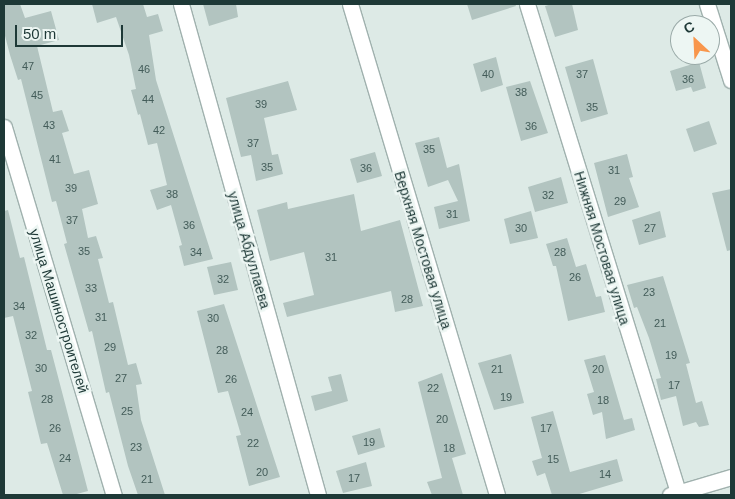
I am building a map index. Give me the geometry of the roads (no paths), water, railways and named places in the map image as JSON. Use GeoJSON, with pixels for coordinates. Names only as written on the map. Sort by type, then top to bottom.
{"type":"FeatureCollection","features":[{"type":"Feature","properties":{"kind":"street","name":"улица Абдуллаева"},"geometry":{"type":"LineString","coordinates":[[180,4],[318,495]]}},
{"type":"Feature","properties":{"kind":"street","name":"Верхняя Мостовая улица"},"geometry":{"type":"LineString","coordinates":[[350,4],[497,495]]}},
{"type":"Feature","properties":{"kind":"street","name":"Нижняя Мостовая улица"},"geometry":{"type":"LineString","coordinates":[[527,4],[673,494]]}},
{"type":"Feature","properties":{"kind":"street"},"geometry":{"type":"LineString","coordinates":[[707,4],[731,80]]}},
{"type":"Feature","properties":{"kind":"street","name":"улица Машиностроителей"},"geometry":{"type":"LineString","coordinates":[[4,127],[114,495]]}},
{"type":"Feature","properties":{"kind":"street"},"geometry":{"type":"LineString","coordinates":[[673,494],[731,477]]}}]}
